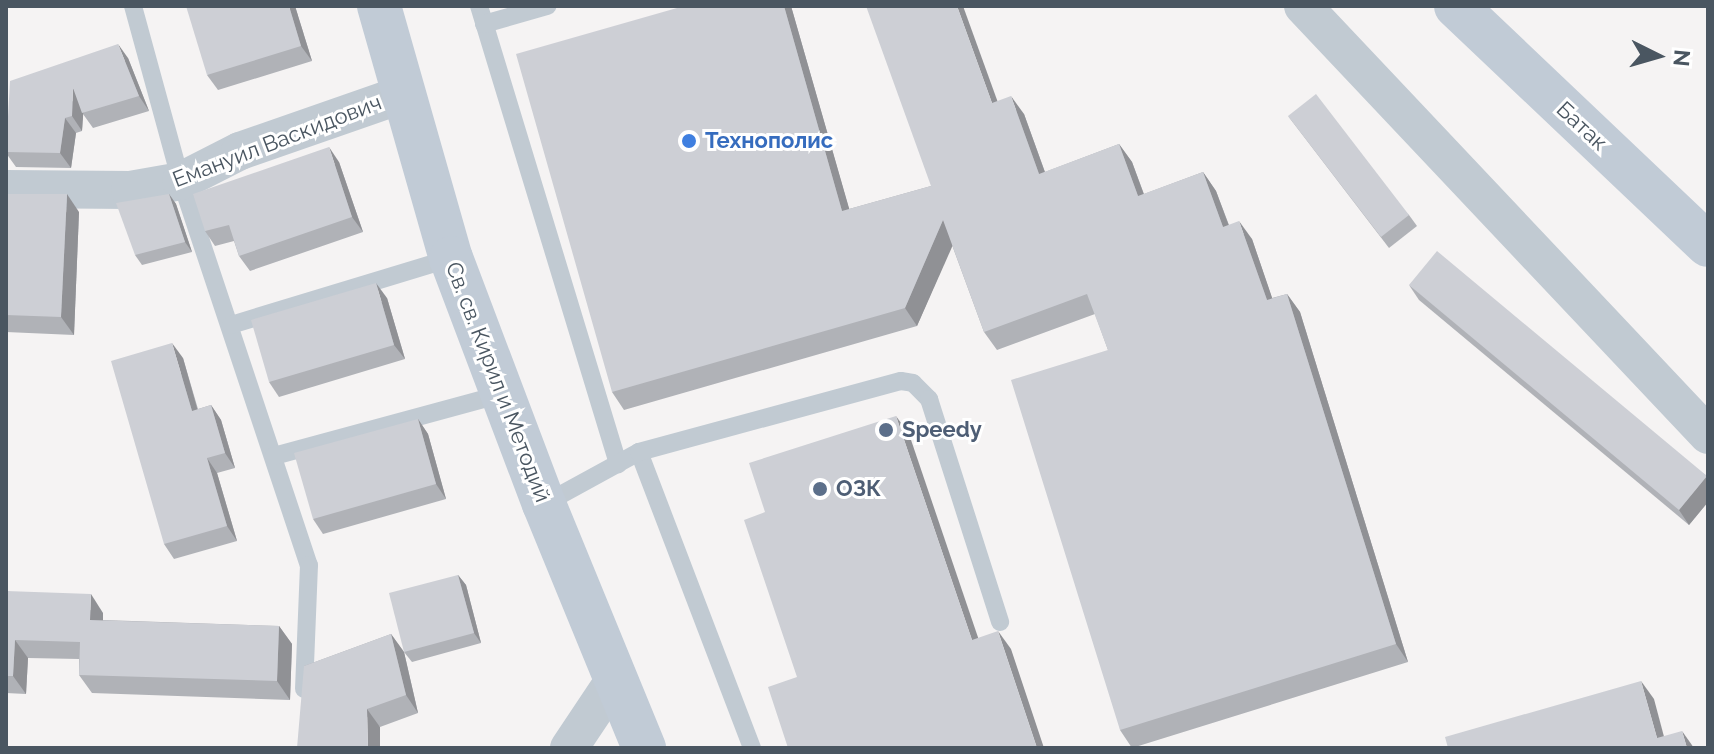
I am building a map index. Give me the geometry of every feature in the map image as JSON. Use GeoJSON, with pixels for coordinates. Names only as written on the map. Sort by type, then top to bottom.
{"type":"FeatureCollection","features":[{"type":"Feature","properties":{"kind":"main road","name":"Св. св. Кирил и Методий"},"geometry":{"type":"LineString","coordinates":[[379,6],[451,258],[544,504],[644,748]]}},
{"type":"Feature","properties":{"kind":"main road","name":"Батак"},"geometry":{"type":"LineString","coordinates":[[1456,6],[1708,245]]}},
{"type":"Feature","properties":{"kind":"street"},"geometry":{"type":"LineString","coordinates":[[1303,6],[1708,435]]}},
{"type":"Feature","properties":{"kind":"street","name":"Емануил Васкидович"},"geometry":{"type":"LineString","coordinates":[[6,189],[130,190],[181,181],[240,151],[404,94]]}},
{"type":"Feature","properties":{"kind":"street"},"geometry":{"type":"LineString","coordinates":[[569,748],[615,679]]}},
{"type":"Feature","properties":{"kind":"lane"},"geometry":{"type":"LineString","coordinates":[[133,6],[181,181],[309,565],[304,702]]}},
{"type":"Feature","properties":{"kind":"lane"},"geometry":{"type":"LineString","coordinates":[[547,6],[482,15],[618,464]]}},
{"type":"Feature","properties":{"kind":"lane"},"geometry":{"type":"LineString","coordinates":[[231,325],[451,258]]}},
{"type":"Feature","properties":{"kind":"lane"},"geometry":{"type":"LineString","coordinates":[[544,504],[639,452],[901,381],[913,383],[929,399],[1000,622]]}},
{"type":"Feature","properties":{"kind":"lane"},"geometry":{"type":"LineString","coordinates":[[274,456],[502,394]]}},
{"type":"Feature","properties":{"kind":"lane"},"geometry":{"type":"LineString","coordinates":[[639,452],[752,748]]}},
{"type":"Feature","properties":{"kind":"building"},"geometry":{"type":"Polygon","coordinates":[[[186,6],[289,6],[301,46],[207,75],[186,6]]]}},
{"type":"Feature","properties":{"kind":"building"},"geometry":{"type":"Polygon","coordinates":[[[684,6],[784,6],[842,211],[931,186],[866,6],[957,6],[992,103],[1011,96],[1039,174],[1119,144],[1138,196],[1203,172],[1223,227],[1239,221],[1267,300],[1287,294],[1396,644],[1120,730],[1011,380],[1108,350],[1087,294],[984,332],[943,220],[905,308],[612,392],[516,54],[684,6]]]}},
{"type":"Feature","properties":{"kind":"building"},"geometry":{"type":"Polygon","coordinates":[[[118,44],[139,96],[82,113],[73,88],[72,116],[65,118],[60,153],[6,152],[10,81],[118,44]]]}},
{"type":"Feature","properties":{"kind":"building"},"geometry":{"type":"Polygon","coordinates":[[[1316,94],[1409,215],[1381,237],[1288,116],[1316,94]]]}},
{"type":"Feature","properties":{"kind":"building"},"geometry":{"type":"Polygon","coordinates":[[[329,147],[352,217],[239,256],[229,225],[205,231],[193,194],[329,147]]]}},
{"type":"Feature","properties":{"kind":"building"},"geometry":{"type":"Polygon","coordinates":[[[7,194],[67,194],[61,317],[6,315],[7,194]]]}},
{"type":"Feature","properties":{"kind":"building"},"geometry":{"type":"Polygon","coordinates":[[[169,194],[185,242],[135,255],[116,203],[169,194]]]}},
{"type":"Feature","properties":{"kind":"building"},"geometry":{"type":"Polygon","coordinates":[[[1437,251],[1707,476],[1679,510],[1409,285],[1437,251]]]}},
{"type":"Feature","properties":{"kind":"building"},"geometry":{"type":"Polygon","coordinates":[[[376,283],[394,345],[269,382],[251,320],[376,283]]]}},
{"type":"Feature","properties":{"kind":"building"},"geometry":{"type":"Polygon","coordinates":[[[172,343],[192,411],[211,405],[225,453],[207,458],[227,526],[164,544],[111,361],[172,343]]]}},
{"type":"Feature","properties":{"kind":"building"},"geometry":{"type":"Polygon","coordinates":[[[896,416],[972,640],[998,631],[1037,748],[788,748],[768,687],[797,677],[744,520],[765,512],[749,463],[896,416]]]}},
{"type":"Feature","properties":{"kind":"building"},"geometry":{"type":"Polygon","coordinates":[[[418,419],[436,484],[313,519],[294,453],[418,419]]]}},
{"type":"Feature","properties":{"kind":"building"},"geometry":{"type":"Polygon","coordinates":[[[458,575],[474,633],[404,652],[389,593],[458,575]]]}},
{"type":"Feature","properties":{"kind":"building"},"geometry":{"type":"Polygon","coordinates":[[[6,591],[91,594],[90,620],[279,626],[277,681],[79,675],[80,642],[15,640],[13,676],[6,676],[6,591]]]}},
{"type":"Feature","properties":{"kind":"building"},"geometry":{"type":"Polygon","coordinates":[[[391,634],[406,695],[367,709],[368,748],[297,748],[304,666],[391,634]]]}},
{"type":"Feature","properties":{"kind":"building"},"geometry":{"type":"Polygon","coordinates":[[[1641,681],[1657,738],[1682,731],[1687,748],[1448,748],[1445,737],[1641,681]]]}},
{"type":"Feature","properties":{"kind":"place","name":"Технополис"},"geometry":{"type":"Point","coordinates":[689,141]}},
{"type":"Feature","properties":{"kind":"place","name":"Speedy"},"geometry":{"type":"Point","coordinates":[886,430]}},
{"type":"Feature","properties":{"kind":"place","name":"ОЗК"},"geometry":{"type":"Point","coordinates":[820,489]}}]}
